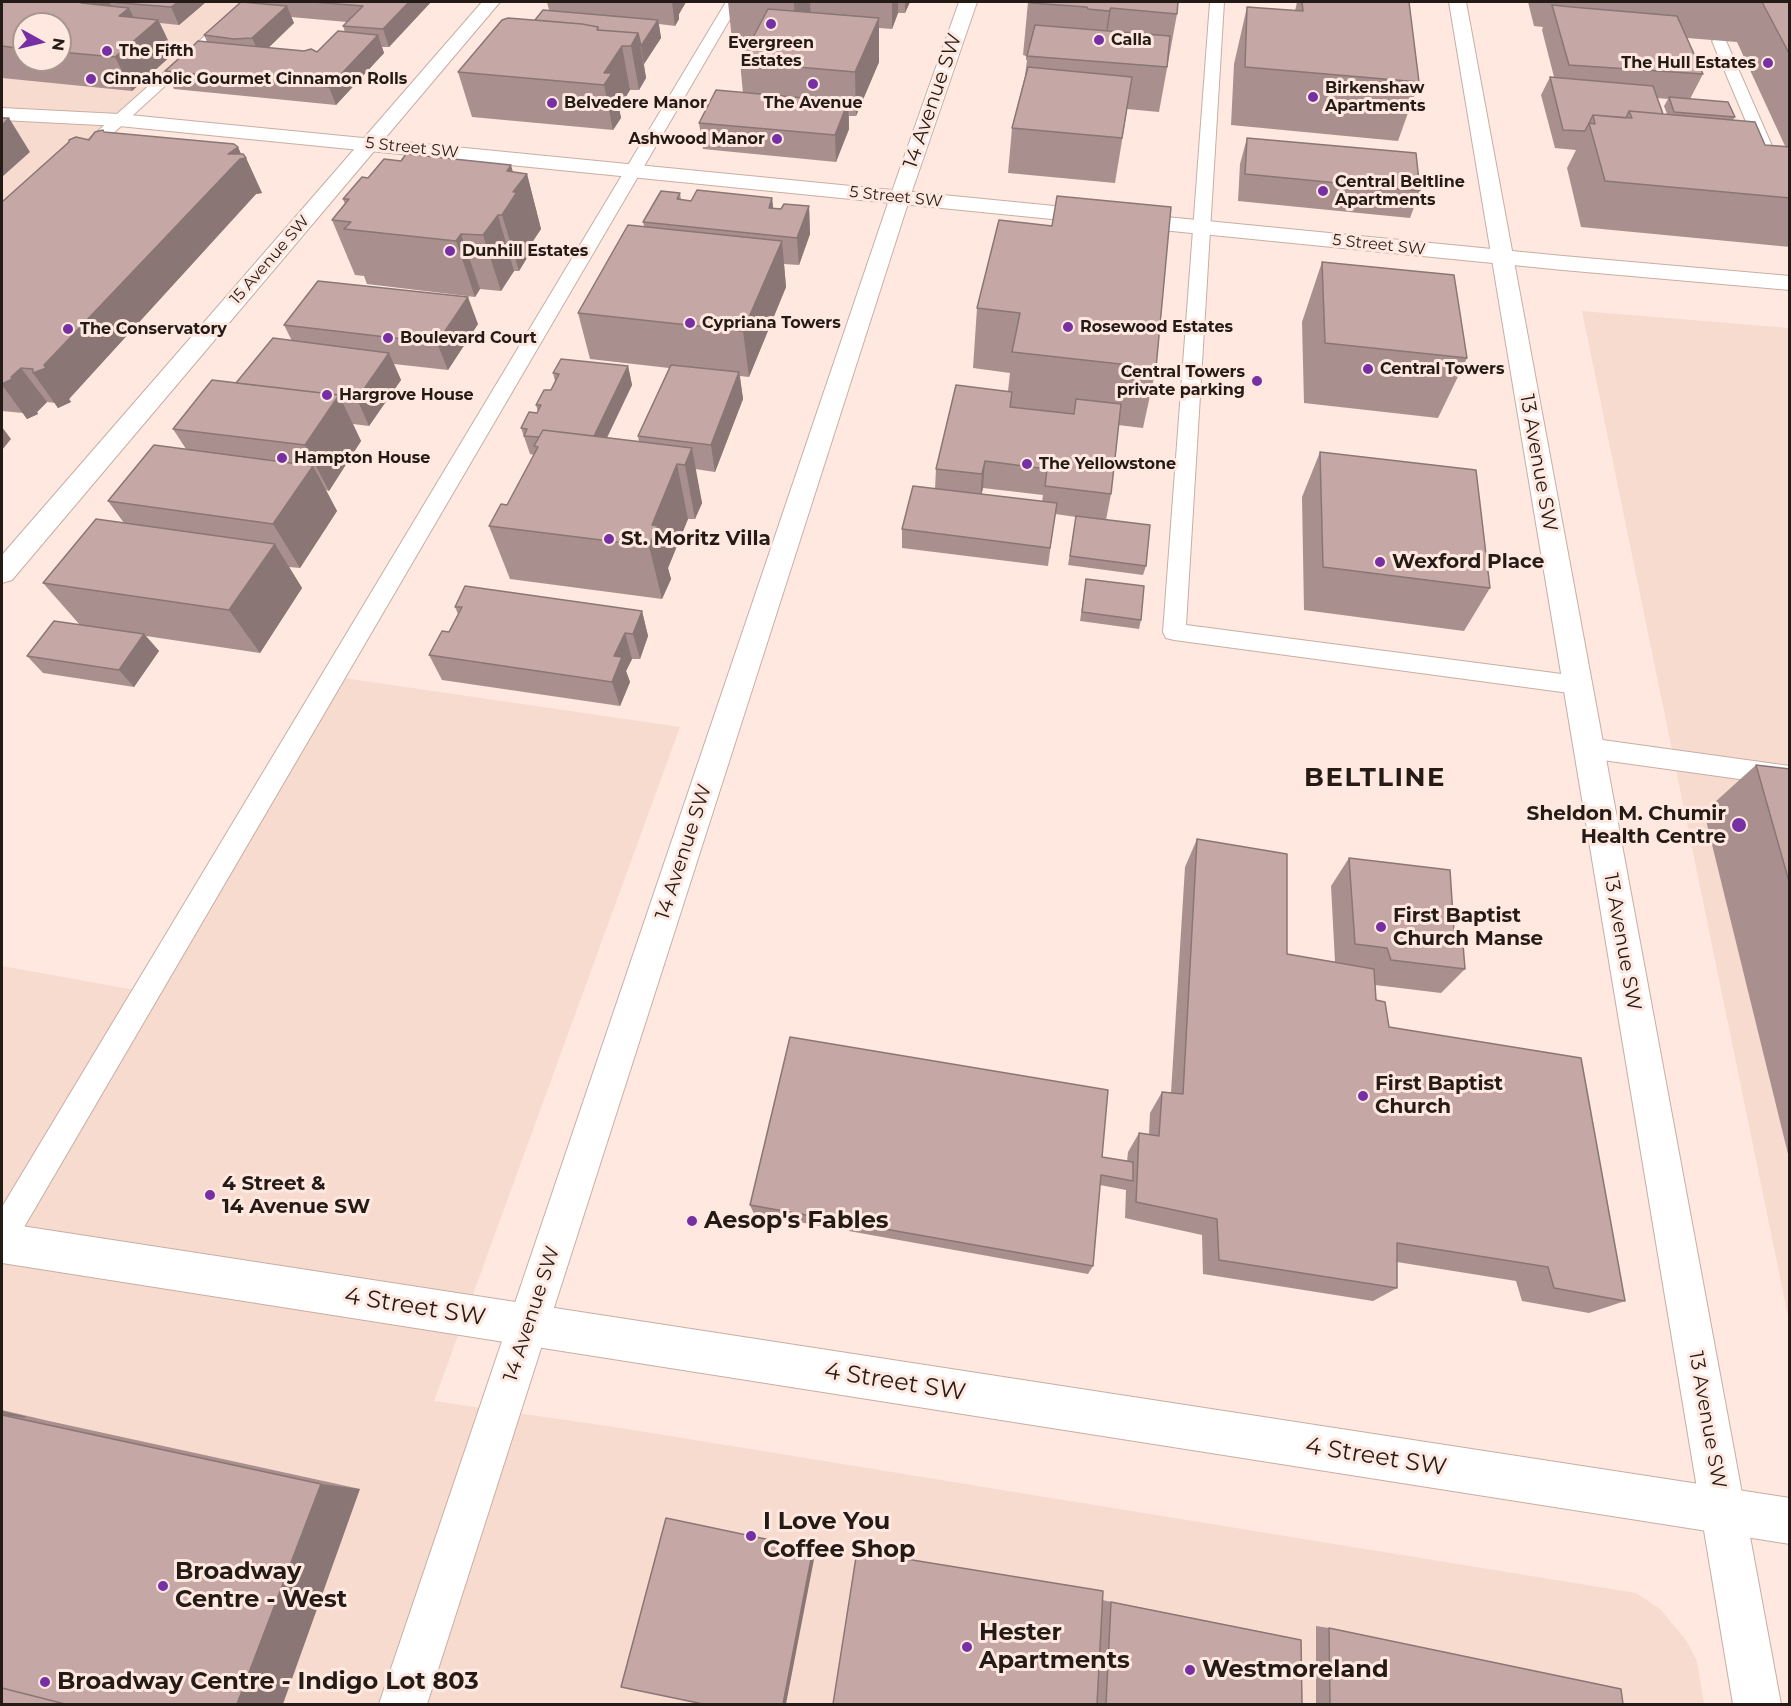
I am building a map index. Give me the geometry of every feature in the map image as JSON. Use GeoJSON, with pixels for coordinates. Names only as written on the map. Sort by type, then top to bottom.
{"type":"FeatureCollection","features":[{"type":"Feature","properties":{"kind":"street","name":"15 Avenue SW"},"geometry":{"type":"LineString","coordinates":[[2,573],[491,2]]}},
{"type":"Feature","properties":{"kind":"street","name":"14 Avenue SW"},"geometry":{"type":"LineString","coordinates":[[403,1704],[900,197],[968,2]]}},
{"type":"Feature","properties":{"kind":"street","name":"13 Avenue SW"},"geometry":{"type":"LineString","coordinates":[[1457,2],[1757,1704]]}},
{"type":"Feature","properties":{"kind":"street","name":"5 Street SW"},"geometry":{"type":"LineString","coordinates":[[2,114],[119,120],[1502,257],[1790,283]]}},
{"type":"Feature","properties":{"kind":"street","name":"4 Street SW"},"geometry":{"type":"LineString","coordinates":[[2,1243],[1790,1521]]}},
{"type":"Feature","properties":{"kind":"lane"},"geometry":{"type":"LineString","coordinates":[[67,167],[250,2]]}},
{"type":"Feature","properties":{"kind":"lane"},"geometry":{"type":"LineString","coordinates":[[2,1235],[632,170],[734,2]]}},
{"type":"Feature","properties":{"kind":"lane"},"geometry":{"type":"LineString","coordinates":[[1216,2],[1174,632],[1577,685]]}},
{"type":"Feature","properties":{"kind":"lane"},"geometry":{"type":"LineString","coordinates":[[1719,41],[1790,207]]}},
{"type":"Feature","properties":{"kind":"lane"},"geometry":{"type":"LineString","coordinates":[[1588,748],[1790,776]]}},
{"type":"Feature","properties":{"kind":"shaded area"},"geometry":{"type":"Polygon","coordinates":[[[2,2],[245,2],[2,221],[2,2]]]}},
{"type":"Feature","properties":{"kind":"shaded area","name":"Sheldon M. Chumir Health Centre"},"geometry":{"type":"Polygon","coordinates":[[[1582,311],[1789,328],[1789,1321],[1582,311]]]}},
{"type":"Feature","properties":{"kind":"shaded area"},"geometry":{"type":"Polygon","coordinates":[[[337,677],[680,727],[434,1401],[621,1428],[1636,1593],[1660,1609],[1686,1640],[1697,1661],[1704,1704],[2,1704],[2,966],[152,993],[337,677]]]}},
{"type":"Feature","properties":{"kind":"building"},"geometry":{"type":"Polygon","coordinates":[[[2,2],[83,2],[81,3],[129,8],[119,16],[158,20],[115,57],[72,53],[72,12],[12,12],[12,47],[2,46],[2,2]]]}},
{"type":"Feature","properties":{"kind":"building"},"geometry":{"type":"Polygon","coordinates":[[[109,2],[178,2],[171,7],[109,2]]]}},
{"type":"Feature","properties":{"kind":"building"},"geometry":{"type":"Polygon","coordinates":[[[241,2],[287,6],[252,38],[234,39],[204,35],[241,2]]]}},
{"type":"Feature","properties":{"kind":"building"},"geometry":{"type":"Polygon","coordinates":[[[312,2],[409,2],[383,29],[343,26],[363,6],[312,2]]]}},
{"type":"Feature","properties":{"kind":"building"},"geometry":{"type":"Polygon","coordinates":[[[1031,2],[1178,2],[1177,14],[1111,8],[1109,11],[1031,2]]]}},
{"type":"Feature","properties":{"kind":"building"},"geometry":{"type":"Polygon","coordinates":[[[1302,2],[1409,2],[1419,82],[1245,67],[1247,7],[1303,11],[1302,2]]]}},
{"type":"Feature","properties":{"kind":"building"},"geometry":{"type":"Polygon","coordinates":[[[1762,2],[1790,2],[1790,55],[1762,2]]]}},
{"type":"Feature","properties":{"kind":"building"},"geometry":{"type":"Polygon","coordinates":[[[1552,5],[1677,16],[1703,74],[1569,65],[1552,5]]]}},
{"type":"Feature","properties":{"kind":"building"},"geometry":{"type":"Polygon","coordinates":[[[768,9],[879,18],[855,72],[740,62],[768,9]]]}},
{"type":"Feature","properties":{"kind":"building"},"geometry":{"type":"Polygon","coordinates":[[[543,10],[658,20],[641,46],[638,33],[598,30],[598,27],[582,24],[535,20],[543,10]]]}},
{"type":"Feature","properties":{"kind":"building"},"geometry":{"type":"Polygon","coordinates":[[[508,18],[582,24],[598,27],[597,30],[638,33],[631,46],[622,46],[604,73],[612,73],[604,85],[458,72],[502,20],[508,18]]]}},
{"type":"Feature","properties":{"kind":"building"},"geometry":{"type":"Polygon","coordinates":[[[1035,25],[1170,36],[1167,67],[1027,56],[1035,25]]]}},
{"type":"Feature","properties":{"kind":"building"},"geometry":{"type":"Polygon","coordinates":[[[338,31],[378,35],[329,87],[165,71],[184,54],[180,53],[186,48],[190,49],[198,41],[304,51],[311,49],[317,52],[338,31]]]}},
{"type":"Feature","properties":{"kind":"building"},"geometry":{"type":"Polygon","coordinates":[[[1028,67],[1132,77],[1122,138],[1012,128],[1028,67]]]}},
{"type":"Feature","properties":{"kind":"building"},"geometry":{"type":"Polygon","coordinates":[[[1550,77],[1653,86],[1663,114],[1629,111],[1626,118],[1593,115],[1585,131],[1563,130],[1550,77]]]}},
{"type":"Feature","properties":{"kind":"building"},"geometry":{"type":"Polygon","coordinates":[[[716,90],[848,102],[835,135],[699,123],[716,90]]]}},
{"type":"Feature","properties":{"kind":"building"},"geometry":{"type":"Polygon","coordinates":[[[1669,97],[1728,102],[1735,117],[1674,112],[1669,97]]]}},
{"type":"Feature","properties":{"kind":"building"},"geometry":{"type":"Polygon","coordinates":[[[1629,111],[1755,122],[1765,145],[1790,147],[1790,198],[1605,181],[1589,123],[1595,124],[1593,115],[1632,118],[1629,111]]]}},
{"type":"Feature","properties":{"kind":"building"},"geometry":{"type":"Polygon","coordinates":[[[2,118],[9,118],[2,125],[2,118]]]}},
{"type":"Feature","properties":{"kind":"building","name":"The Conservatory"},"geometry":{"type":"Polygon","coordinates":[[[103,130],[104,132],[234,144],[238,147],[228,154],[243,154],[246,158],[240,159],[44,365],[46,368],[33,373],[33,369],[21,368],[11,377],[12,379],[2,384],[2,202],[69,140],[76,137],[89,140],[95,132],[103,130]]]}},
{"type":"Feature","properties":{"kind":"building"},"geometry":{"type":"Polygon","coordinates":[[[1247,138],[1416,153],[1420,191],[1245,174],[1247,138]]]}},
{"type":"Feature","properties":{"kind":"building"},"geometry":{"type":"Polygon","coordinates":[[[406,154],[511,165],[507,171],[527,174],[513,192],[517,192],[502,215],[498,215],[483,235],[461,234],[456,241],[344,229],[351,222],[332,220],[349,199],[343,199],[362,177],[368,178],[384,159],[401,161],[406,154]]]}},
{"type":"Feature","properties":{"kind":"building"},"geometry":{"type":"Polygon","coordinates":[[[697,190],[772,198],[769,208],[781,209],[784,204],[809,206],[797,238],[643,222],[661,191],[680,193],[677,199],[691,201],[697,190]]]}},
{"type":"Feature","properties":{"kind":"building"},"geometry":{"type":"Polygon","coordinates":[[[1057,196],[1171,207],[1156,368],[1012,352],[1020,313],[977,308],[999,220],[1052,226],[1057,196]]]}},
{"type":"Feature","properties":{"kind":"building"},"geometry":{"type":"Polygon","coordinates":[[[628,225],[782,241],[743,331],[578,313],[628,225]]]}},
{"type":"Feature","properties":{"kind":"building"},"geometry":{"type":"Polygon","coordinates":[[[1322,262],[1454,275],[1467,358],[1325,343],[1322,262]]]}},
{"type":"Feature","properties":{"kind":"building"},"geometry":{"type":"Polygon","coordinates":[[[318,281],[468,297],[437,343],[284,325],[318,281]]]}},
{"type":"Feature","properties":{"kind":"building"},"geometry":{"type":"Polygon","coordinates":[[[273,338],[389,353],[357,399],[236,383],[273,338]]]}},
{"type":"Feature","properties":{"kind":"building"},"geometry":{"type":"Polygon","coordinates":[[[561,359],[628,366],[594,436],[543,430],[539,437],[524,436],[527,429],[521,428],[529,412],[537,413],[541,405],[536,405],[544,390],[551,390],[559,374],[553,373],[561,359]]]}},
{"type":"Feature","properties":{"kind":"building"},"geometry":{"type":"Polygon","coordinates":[[[671,365],[739,372],[711,445],[638,436],[671,365]]]}},
{"type":"Feature","properties":{"kind":"building"},"geometry":{"type":"Polygon","coordinates":[[[212,380],[339,395],[305,445],[173,429],[212,380]]]}},
{"type":"Feature","properties":{"kind":"building","name":"The Yellowstone"},"geometry":{"type":"Polygon","coordinates":[[[956,385],[1012,392],[1010,407],[1074,414],[1076,399],[1121,404],[1111,494],[1045,486],[1047,469],[985,461],[982,474],[936,469],[956,385]]]}},
{"type":"Feature","properties":{"kind":"building"},"geometry":{"type":"Polygon","coordinates":[[[543,430],[692,448],[685,465],[677,464],[652,525],[658,526],[649,546],[489,526],[501,504],[507,505],[538,447],[534,446],[543,430]]]}},
{"type":"Feature","properties":{"kind":"building"},"geometry":{"type":"Polygon","coordinates":[[[154,445],[313,466],[273,524],[108,501],[154,445]]]}},
{"type":"Feature","properties":{"kind":"building"},"geometry":{"type":"Polygon","coordinates":[[[1320,452],[1476,470],[1490,588],[1323,567],[1320,452]]]}},
{"type":"Feature","properties":{"kind":"building"},"geometry":{"type":"Polygon","coordinates":[[[913,486],[1057,503],[1050,548],[902,529],[913,486]]]}},
{"type":"Feature","properties":{"kind":"building"},"geometry":{"type":"Polygon","coordinates":[[[1076,516],[1150,525],[1146,566],[1070,556],[1076,516]]]}},
{"type":"Feature","properties":{"kind":"building"},"geometry":{"type":"Polygon","coordinates":[[[96,519],[275,544],[229,610],[43,583],[96,519]]]}},
{"type":"Feature","properties":{"kind":"building"},"geometry":{"type":"Polygon","coordinates":[[[1086,579],[1144,586],[1141,620],[1082,612],[1086,579]]]}},
{"type":"Feature","properties":{"kind":"building"},"geometry":{"type":"Polygon","coordinates":[[[465,586],[642,611],[633,634],[625,633],[614,656],[622,657],[612,682],[429,655],[442,631],[449,632],[462,607],[455,607],[465,586]]]}},
{"type":"Feature","properties":{"kind":"building"},"geometry":{"type":"Polygon","coordinates":[[[54,621],[144,634],[119,670],[27,656],[54,621]]]}},
{"type":"Feature","properties":{"kind":"building"},"geometry":{"type":"Polygon","coordinates":[[[1756,765],[1790,769],[1790,885],[1756,765]]]}},
{"type":"Feature","properties":{"kind":"building","name":"First Baptist Church"},"geometry":{"type":"Polygon","coordinates":[[[1197,839],[1287,854],[1287,954],[1374,969],[1376,1000],[1385,1002],[1389,1027],[1581,1058],[1625,1301],[1554,1288],[1548,1267],[1397,1243],[1397,1288],[1219,1260],[1217,1219],[1136,1202],[1139,1133],[1159,1136],[1162,1092],[1183,1094],[1197,839]]]}},
{"type":"Feature","properties":{"kind":"building"},"geometry":{"type":"Polygon","coordinates":[[[1349,858],[1450,870],[1454,931],[1462,932],[1465,969],[1391,960],[1387,948],[1355,944],[1349,858]]]}},
{"type":"Feature","properties":{"kind":"building"},"geometry":{"type":"Polygon","coordinates":[[[790,1037],[1108,1090],[1102,1157],[1133,1162],[1133,1181],[1101,1175],[1093,1266],[750,1205],[790,1037]]]}},
{"type":"Feature","properties":{"kind":"building"},"geometry":{"type":"Polygon","coordinates":[[[2,1412],[25,1417],[2,1414],[2,1412]]]}},
{"type":"Feature","properties":{"kind":"building","name":"Broadway Centre - West"},"geometry":{"type":"Polygon","coordinates":[[[2,1415],[321,1484],[237,1704],[65,1704],[2,1688],[2,1415]]]}},
{"type":"Feature","properties":{"kind":"building"},"geometry":{"type":"Polygon","coordinates":[[[666,1518],[813,1549],[783,1704],[703,1704],[621,1687],[666,1518]]]}},
{"type":"Feature","properties":{"kind":"building","name":"Hester Apartments"},"geometry":{"type":"Polygon","coordinates":[[[857,1551],[1103,1591],[1097,1704],[833,1704],[857,1551]]]}},
{"type":"Feature","properties":{"kind":"building","name":"Westmoreland"},"geometry":{"type":"Polygon","coordinates":[[[1111,1602],[1301,1640],[1302,1704],[1106,1704],[1111,1602]]]}},
{"type":"Feature","properties":{"kind":"building"},"geometry":{"type":"Polygon","coordinates":[[[1329,1628],[1621,1689],[1623,1704],[1330,1704],[1329,1628]]]}},
{"type":"Feature","properties":{"kind":"building"},"geometry":{"type":"Polygon","coordinates":[[[2,1688],[65,1704],[2,1704],[2,1688]]]}},
{"type":"Feature","properties":{"kind":"place","name":"Evergreen Estates"},"geometry":{"type":"Point","coordinates":[771,24]}},
{"type":"Feature","properties":{"kind":"place","name":"Calla"},"geometry":{"type":"Point","coordinates":[1099,40]}},
{"type":"Feature","properties":{"kind":"place","name":"The Fifth"},"geometry":{"type":"Point","coordinates":[107,51]}},
{"type":"Feature","properties":{"kind":"place","name":"The Hull Estates"},"geometry":{"type":"Point","coordinates":[1768,63]}},
{"type":"Feature","properties":{"kind":"place","name":"Cinnaholic Gourmet Cinnamon Rolls"},"geometry":{"type":"Point","coordinates":[91,79]}},
{"type":"Feature","properties":{"kind":"place","name":"The Avenue"},"geometry":{"type":"Point","coordinates":[813,84]}},
{"type":"Feature","properties":{"kind":"place","name":"Birkenshaw Apartments"},"geometry":{"type":"Point","coordinates":[1313,97]}},
{"type":"Feature","properties":{"kind":"place","name":"Belvedere Manor"},"geometry":{"type":"Point","coordinates":[552,103]}},
{"type":"Feature","properties":{"kind":"place","name":"Ashwood Manor"},"geometry":{"type":"Point","coordinates":[777,139]}},
{"type":"Feature","properties":{"kind":"place","name":"Central Beltline Apartments"},"geometry":{"type":"Point","coordinates":[1323,191]}},
{"type":"Feature","properties":{"kind":"place","name":"Dunhill Estates"},"geometry":{"type":"Point","coordinates":[450,251]}},
{"type":"Feature","properties":{"kind":"place","name":"Cypriana Towers"},"geometry":{"type":"Point","coordinates":[690,323]}},
{"type":"Feature","properties":{"kind":"place","name":"Rosewood Estates"},"geometry":{"type":"Point","coordinates":[1068,327]}},
{"type":"Feature","properties":{"kind":"place","name":"The Conservatory"},"geometry":{"type":"Point","coordinates":[68,329]}},
{"type":"Feature","properties":{"kind":"place","name":"Boulevard Court"},"geometry":{"type":"Point","coordinates":[388,338]}},
{"type":"Feature","properties":{"kind":"place","name":"Central Towers"},"geometry":{"type":"Point","coordinates":[1368,369]}},
{"type":"Feature","properties":{"kind":"place","name":"Central Towers private parking"},"geometry":{"type":"Point","coordinates":[1257,381]}},
{"type":"Feature","properties":{"kind":"place","name":"Hargrove House"},"geometry":{"type":"Point","coordinates":[327,395]}},
{"type":"Feature","properties":{"kind":"place","name":"Hampton House"},"geometry":{"type":"Point","coordinates":[282,458]}},
{"type":"Feature","properties":{"kind":"place","name":"The Yellowstone"},"geometry":{"type":"Point","coordinates":[1027,464]}},
{"type":"Feature","properties":{"kind":"place","name":"St. Moritz Villa"},"geometry":{"type":"Point","coordinates":[609,539]}},
{"type":"Feature","properties":{"kind":"place","name":"Wexford Place"},"geometry":{"type":"Point","coordinates":[1380,562]}},
{"type":"Feature","properties":{"kind":"place","name":"Sheldon M. Chumir Health Centre"},"geometry":{"type":"Point","coordinates":[1739,825]}},
{"type":"Feature","properties":{"kind":"place","name":"First Baptist Church Manse"},"geometry":{"type":"Point","coordinates":[1381,927]}},
{"type":"Feature","properties":{"kind":"place","name":"First Baptist Church"},"geometry":{"type":"Point","coordinates":[1363,1096]}},
{"type":"Feature","properties":{"kind":"place","name":"4 Street & 14 Avenue SW"},"geometry":{"type":"Point","coordinates":[210,1195]}},
{"type":"Feature","properties":{"kind":"place","name":"Aesop's Fables"},"geometry":{"type":"Point","coordinates":[692,1221]}},
{"type":"Feature","properties":{"kind":"place","name":"I Love You Coffee Shop"},"geometry":{"type":"Point","coordinates":[751,1536]}},
{"type":"Feature","properties":{"kind":"place","name":"Broadway Centre - West"},"geometry":{"type":"Point","coordinates":[163,1586]}},
{"type":"Feature","properties":{"kind":"place","name":"Hester Apartments"},"geometry":{"type":"Point","coordinates":[967,1647]}},
{"type":"Feature","properties":{"kind":"place","name":"Westmoreland"},"geometry":{"type":"Point","coordinates":[1190,1670]}},
{"type":"Feature","properties":{"kind":"place","name":"Broadway Centre - Indigo Lot 803"},"geometry":{"type":"Point","coordinates":[45,1682]}},
{"type":"Feature","properties":{"kind":"district","name":"BELTLINE"},"geometry":{"type":"Point","coordinates":[1375,778]}}]}
